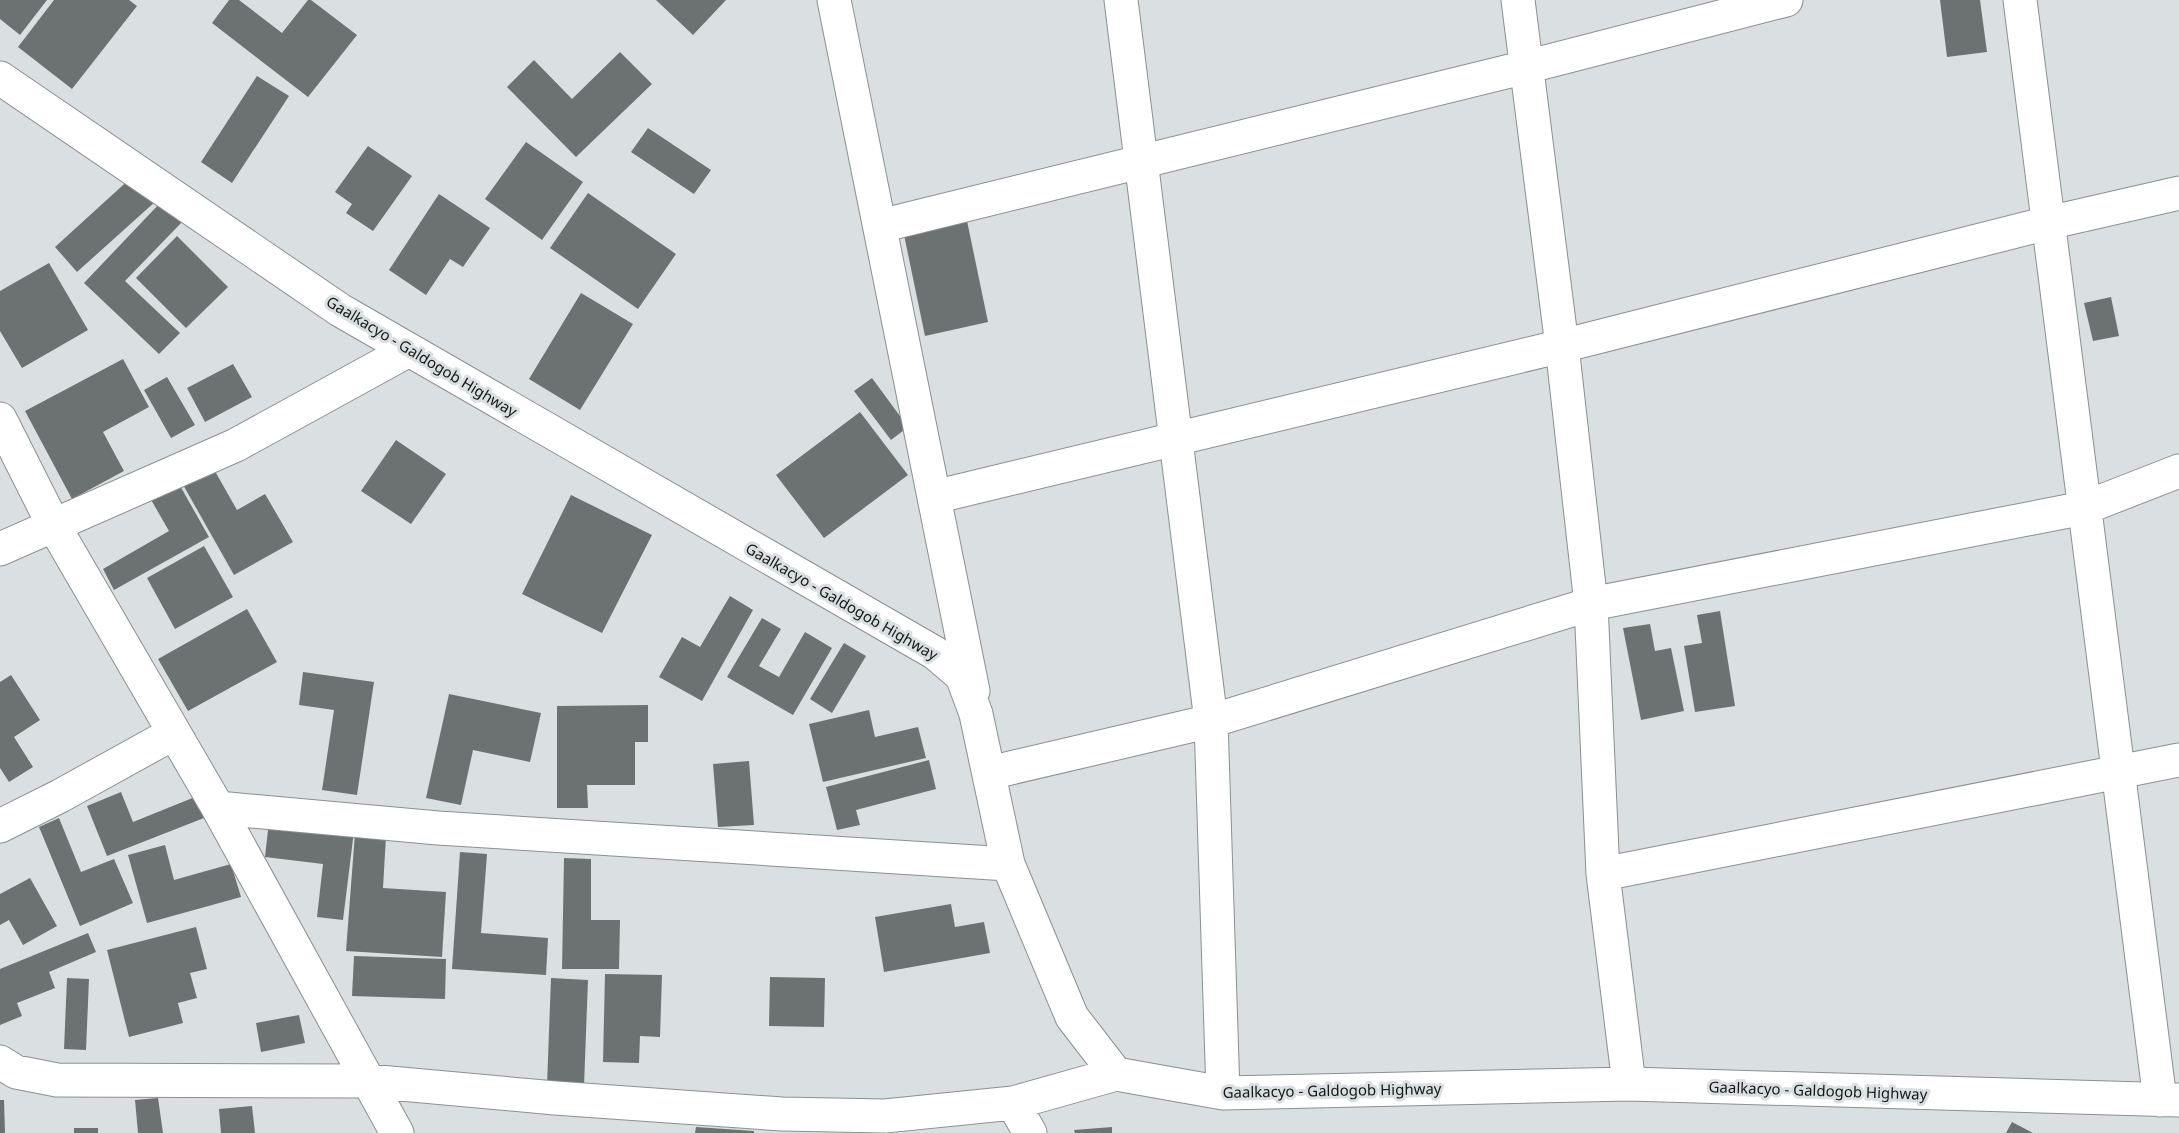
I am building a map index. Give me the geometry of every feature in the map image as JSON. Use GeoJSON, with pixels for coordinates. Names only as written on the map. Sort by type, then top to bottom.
{"type":"FeatureCollection","features":[{"type":"Feature","properties":{"kind":"street"},"geometry":{"type":"LineString","coordinates":[[218,808],[438,828],[1008,864],[834,0]]}},
{"type":"Feature","properties":{"kind":"street"},"geometry":{"type":"LineString","coordinates":[[1121,0],[1211,721],[1223,1093]]}},
{"type":"Feature","properties":{"kind":"street"},"geometry":{"type":"LineString","coordinates":[[1518,0],[1562,346],[1591,604],[1603,874],[1629,1084]]}},
{"type":"Feature","properties":{"kind":"street"},"geometry":{"type":"LineString","coordinates":[[880,226],[1526,67],[1786,0]]}},
{"type":"Feature","properties":{"kind":"street"},"geometry":{"type":"LineString","coordinates":[[2020,0],[2119,772],[2170,1100]]}},
{"type":"Feature","properties":{"kind":"street","name":"Gaalkacyo - Galdogob Highway"},"geometry":{"type":"LineString","coordinates":[[0,78],[340,310],[935,653],[962,676],[976,714],[1008,864],[1072,1017],[1116,1074],[1223,1093],[1629,1084],[2170,1100]]}},
{"type":"Feature","properties":{"kind":"street"},"geometry":{"type":"LineString","coordinates":[[934,497],[1562,346],[2048,223],[2179,193]]}},
{"type":"Feature","properties":{"kind":"street"},"geometry":{"type":"LineString","coordinates":[[0,549],[236,446],[409,350]]}},
{"type":"Feature","properties":{"kind":"street"},"geometry":{"type":"LineString","coordinates":[[0,419],[54,526],[218,808],[397,1133]]}},
{"type":"Feature","properties":{"kind":"street"},"geometry":{"type":"LineString","coordinates":[[989,773],[1211,721],[1591,604],[2084,508],[2179,471]]}},
{"type":"Feature","properties":{"kind":"street"},"geometry":{"type":"LineString","coordinates":[[0,826],[60,796],[174,733]]}},
{"type":"Feature","properties":{"kind":"street"},"geometry":{"type":"LineString","coordinates":[[1603,874],[2179,760]]}},
{"type":"Feature","properties":{"kind":"street"},"geometry":{"type":"LineString","coordinates":[[0,1062],[16,1072],[57,1080],[369,1081],[555,1098],[782,1114],[885,1116],[1013,1102],[1116,1074]]}},
{"type":"Feature","properties":{"kind":"street"},"geometry":{"type":"LineString","coordinates":[[1013,1102],[1030,1133]]}},
{"type":"Feature","properties":{"kind":"building"},"geometry":{"type":"Polygon","coordinates":[[[0,0],[47,0],[20,35],[0,19],[0,0]]]}},
{"type":"Feature","properties":{"kind":"building"},"geometry":{"type":"Polygon","coordinates":[[[54,0],[129,0],[137,6],[72,89],[18,47],[54,0]]]}},
{"type":"Feature","properties":{"kind":"building"},"geometry":{"type":"Polygon","coordinates":[[[229,0],[239,0],[282,33],[308,0],[311,0],[357,35],[308,97],[212,23],[229,0]]]}},
{"type":"Feature","properties":{"kind":"building"},"geometry":{"type":"Polygon","coordinates":[[[656,0],[726,0],[693,35],[656,0]]]}},
{"type":"Feature","properties":{"kind":"building"},"geometry":{"type":"Polygon","coordinates":[[[1940,0],[1980,0],[1987,52],[1947,57],[1940,0]]]}},
{"type":"Feature","properties":{"kind":"building"},"geometry":{"type":"Polygon","coordinates":[[[620,52],[652,84],[576,157],[507,87],[534,60],[572,99],[620,52]]]}},
{"type":"Feature","properties":{"kind":"building"},"geometry":{"type":"Polygon","coordinates":[[[257,76],[289,96],[232,183],[201,162],[257,76]]]}},
{"type":"Feature","properties":{"kind":"building"},"geometry":{"type":"Polygon","coordinates":[[[648,128],[711,170],[694,194],[631,152],[648,128]]]}},
{"type":"Feature","properties":{"kind":"building"},"geometry":{"type":"Polygon","coordinates":[[[526,142],[583,182],[542,240],[485,199],[526,142]]]}},
{"type":"Feature","properties":{"kind":"building"},"geometry":{"type":"Polygon","coordinates":[[[368,146],[412,176],[373,231],[346,213],[352,204],[335,192],[368,146]]]}},
{"type":"Feature","properties":{"kind":"building"},"geometry":{"type":"Polygon","coordinates":[[[133,176],[156,201],[77,272],[55,247],[133,176]]]}},
{"type":"Feature","properties":{"kind":"building"},"geometry":{"type":"Polygon","coordinates":[[[588,193],[676,254],[638,309],[550,248],[588,193]]]}},
{"type":"Feature","properties":{"kind":"building"},"geometry":{"type":"Polygon","coordinates":[[[439,194],[490,228],[463,267],[450,259],[426,295],[389,270],[439,194]]]}},
{"type":"Feature","properties":{"kind":"building"},"geometry":{"type":"Polygon","coordinates":[[[162,201],[183,221],[125,281],[180,333],[159,354],[84,283],[162,201]]]}},
{"type":"Feature","properties":{"kind":"building"},"geometry":{"type":"Polygon","coordinates":[[[966,216],[988,322],[925,336],[903,230],[966,216]]]}},
{"type":"Feature","properties":{"kind":"building"},"geometry":{"type":"Polygon","coordinates":[[[177,236],[228,287],[186,328],[136,278],[177,236]]]}},
{"type":"Feature","properties":{"kind":"building"},"geometry":{"type":"Polygon","coordinates":[[[49,263],[88,330],[22,368],[0,331],[0,291],[49,263]]]}},
{"type":"Feature","properties":{"kind":"building"},"geometry":{"type":"Polygon","coordinates":[[[581,293],[633,324],[580,410],[529,379],[581,293]]]}},
{"type":"Feature","properties":{"kind":"building"},"geometry":{"type":"Polygon","coordinates":[[[2111,297],[2119,336],[2093,341],[2084,303],[2111,297]]]}},
{"type":"Feature","properties":{"kind":"building"},"geometry":{"type":"Polygon","coordinates":[[[123,359],[149,407],[103,432],[124,471],[72,499],[25,411],[123,359]]]}},
{"type":"Feature","properties":{"kind":"building"},"geometry":{"type":"Polygon","coordinates":[[[233,364],[252,397],[205,422],[187,388],[233,364]]]}},
{"type":"Feature","properties":{"kind":"building"},"geometry":{"type":"Polygon","coordinates":[[[167,377],[195,425],[171,438],[144,390],[167,377]]]}},
{"type":"Feature","properties":{"kind":"building"},"geometry":{"type":"Polygon","coordinates":[[[872,378],[908,427],[891,440],[854,391],[872,378]]]}},
{"type":"Feature","properties":{"kind":"building"},"geometry":{"type":"Polygon","coordinates":[[[860,412],[908,475],[824,538],[776,475],[860,412]]]}},
{"type":"Feature","properties":{"kind":"building"},"geometry":{"type":"Polygon","coordinates":[[[396,440],[446,474],[411,524],[361,491],[396,440]]]}},
{"type":"Feature","properties":{"kind":"building"},"geometry":{"type":"Polygon","coordinates":[[[212,466],[237,510],[265,494],[293,542],[234,575],[182,483],[212,466]]]}},
{"type":"Feature","properties":{"kind":"building"},"geometry":{"type":"Polygon","coordinates":[[[174,475],[209,537],[114,590],[103,569],[169,531],[146,491],[174,475]]]}},
{"type":"Feature","properties":{"kind":"building"},"geometry":{"type":"Polygon","coordinates":[[[571,495],[652,535],[602,633],[522,594],[571,495]]]}},
{"type":"Feature","properties":{"kind":"building"},"geometry":{"type":"Polygon","coordinates":[[[204,546],[233,597],[175,629],[147,578],[204,546]]]}},
{"type":"Feature","properties":{"kind":"building"},"geometry":{"type":"Polygon","coordinates":[[[730,596],[753,610],[702,701],[659,677],[682,637],[700,647],[730,596]]]}},
{"type":"Feature","properties":{"kind":"building"},"geometry":{"type":"Polygon","coordinates":[[[247,609],[277,662],[188,711],[158,659],[247,609]]]}},
{"type":"Feature","properties":{"kind":"building"},"geometry":{"type":"Polygon","coordinates":[[[1720,611],[1735,706],[1695,712],[1684,646],[1702,643],[1697,615],[1720,611]]]}},
{"type":"Feature","properties":{"kind":"building"},"geometry":{"type":"Polygon","coordinates":[[[762,618],[781,629],[759,666],[779,677],[805,632],[832,648],[793,715],[727,677],[762,618]]]}},
{"type":"Feature","properties":{"kind":"building"},"geometry":{"type":"Polygon","coordinates":[[[1650,624],[1655,651],[1671,648],[1684,711],[1641,720],[1623,628],[1650,624]]]}},
{"type":"Feature","properties":{"kind":"building"},"geometry":{"type":"Polygon","coordinates":[[[844,643],[866,656],[832,713],[810,699],[844,643]]]}},
{"type":"Feature","properties":{"kind":"building"},"geometry":{"type":"Polygon","coordinates":[[[303,672],[374,682],[357,795],[322,790],[334,710],[299,705],[303,672]]]}},
{"type":"Feature","properties":{"kind":"building"},"geometry":{"type":"Polygon","coordinates":[[[11,675],[40,720],[14,737],[33,767],[9,782],[0,768],[0,682],[11,675]]]}},
{"type":"Feature","properties":{"kind":"building"},"geometry":{"type":"Polygon","coordinates":[[[449,694],[541,713],[530,762],[473,750],[461,805],[426,798],[449,694]]]}},
{"type":"Feature","properties":{"kind":"building"},"geometry":{"type":"Polygon","coordinates":[[[648,705],[648,742],[635,742],[635,785],[587,785],[588,808],[557,808],[557,706],[648,705]]]}},
{"type":"Feature","properties":{"kind":"building"},"geometry":{"type":"Polygon","coordinates":[[[869,710],[875,737],[918,727],[926,758],[823,782],[809,724],[869,710]]]}},
{"type":"Feature","properties":{"kind":"building"},"geometry":{"type":"Polygon","coordinates":[[[929,760],[936,789],[856,810],[860,825],[837,830],[826,787],[929,760]]]}},
{"type":"Feature","properties":{"kind":"building"},"geometry":{"type":"Polygon","coordinates":[[[749,761],[754,825],[718,827],[713,764],[749,761]]]}},
{"type":"Feature","properties":{"kind":"building"},"geometry":{"type":"Polygon","coordinates":[[[121,792],[133,822],[195,797],[204,818],[107,856],[87,806],[121,792]]]}},
{"type":"Feature","properties":{"kind":"building"},"geometry":{"type":"Polygon","coordinates":[[[59,818],[81,872],[114,859],[133,903],[80,926],[39,827],[59,818]]]}},
{"type":"Feature","properties":{"kind":"building"},"geometry":{"type":"Polygon","coordinates":[[[269,821],[354,831],[343,920],[317,917],[323,864],[265,857],[269,821]]]}},
{"type":"Feature","properties":{"kind":"building"},"geometry":{"type":"Polygon","coordinates":[[[355,833],[386,836],[383,888],[446,892],[442,957],[346,951],[355,833]]]}},
{"type":"Feature","properties":{"kind":"building"},"geometry":{"type":"Polygon","coordinates":[[[165,845],[174,880],[231,864],[241,897],[147,923],[128,855],[165,845]]]}},
{"type":"Feature","properties":{"kind":"building"},"geometry":{"type":"Polygon","coordinates":[[[460,852],[487,854],[481,933],[548,938],[546,975],[452,969],[460,852]]]}},
{"type":"Feature","properties":{"kind":"building"},"geometry":{"type":"Polygon","coordinates":[[[564,858],[591,859],[591,920],[620,920],[619,969],[562,969],[564,858]]]}},
{"type":"Feature","properties":{"kind":"building"},"geometry":{"type":"Polygon","coordinates":[[[30,878],[57,926],[23,945],[9,920],[0,925],[0,894],[30,878]]]}},
{"type":"Feature","properties":{"kind":"building"},"geometry":{"type":"Polygon","coordinates":[[[951,904],[955,927],[984,922],[990,953],[884,972],[875,917],[951,904]]]}},
{"type":"Feature","properties":{"kind":"building"},"geometry":{"type":"Polygon","coordinates":[[[196,927],[207,969],[190,973],[197,998],[178,1003],[183,1023],[129,1037],[107,950],[196,927]]]}},
{"type":"Feature","properties":{"kind":"building"},"geometry":{"type":"Polygon","coordinates":[[[88,933],[96,952],[49,972],[55,988],[17,1003],[22,1016],[0,1025],[0,969],[88,933]]]}},
{"type":"Feature","properties":{"kind":"building"},"geometry":{"type":"Polygon","coordinates":[[[354,956],[446,959],[445,999],[352,996],[354,956]]]}},
{"type":"Feature","properties":{"kind":"building"},"geometry":{"type":"Polygon","coordinates":[[[605,974],[662,975],[660,1037],[640,1036],[639,1063],[603,1062],[605,974]]]}},
{"type":"Feature","properties":{"kind":"building"},"geometry":{"type":"Polygon","coordinates":[[[770,977],[825,978],[824,1027],[769,1026],[770,977]]]}},
{"type":"Feature","properties":{"kind":"building"},"geometry":{"type":"Polygon","coordinates":[[[67,978],[89,979],[86,1050],[64,1049],[67,978]]]}},
{"type":"Feature","properties":{"kind":"building"},"geometry":{"type":"Polygon","coordinates":[[[551,978],[588,980],[584,1086],[547,1085],[551,978]]]}},
{"type":"Feature","properties":{"kind":"building"},"geometry":{"type":"Polygon","coordinates":[[[299,1015],[305,1043],[261,1052],[256,1023],[299,1015]]]}},
{"type":"Feature","properties":{"kind":"building"},"geometry":{"type":"Polygon","coordinates":[[[158,1098],[163,1133],[138,1133],[135,1100],[158,1098]]]}},
{"type":"Feature","properties":{"kind":"building"},"geometry":{"type":"Polygon","coordinates":[[[0,1100],[4,1100],[5,1133],[0,1133],[0,1100]]]}},
{"type":"Feature","properties":{"kind":"building"},"geometry":{"type":"Polygon","coordinates":[[[252,1106],[255,1133],[221,1133],[219,1109],[252,1106]]]}},
{"type":"Feature","properties":{"kind":"building"},"geometry":{"type":"Polygon","coordinates":[[[2012,1122],[2033,1133],[2006,1133],[2012,1122]]]}},
{"type":"Feature","properties":{"kind":"building"},"geometry":{"type":"Polygon","coordinates":[[[696,1127],[754,1131],[754,1133],[695,1133],[696,1127]]]}},
{"type":"Feature","properties":{"kind":"building"},"geometry":{"type":"Polygon","coordinates":[[[1112,1127],[1112,1133],[1075,1133],[1074,1130],[1112,1127]]]}},
{"type":"Feature","properties":{"kind":"building"},"geometry":{"type":"Polygon","coordinates":[[[74,1128],[98,1128],[98,1133],[74,1133],[74,1128]]]}}]}
